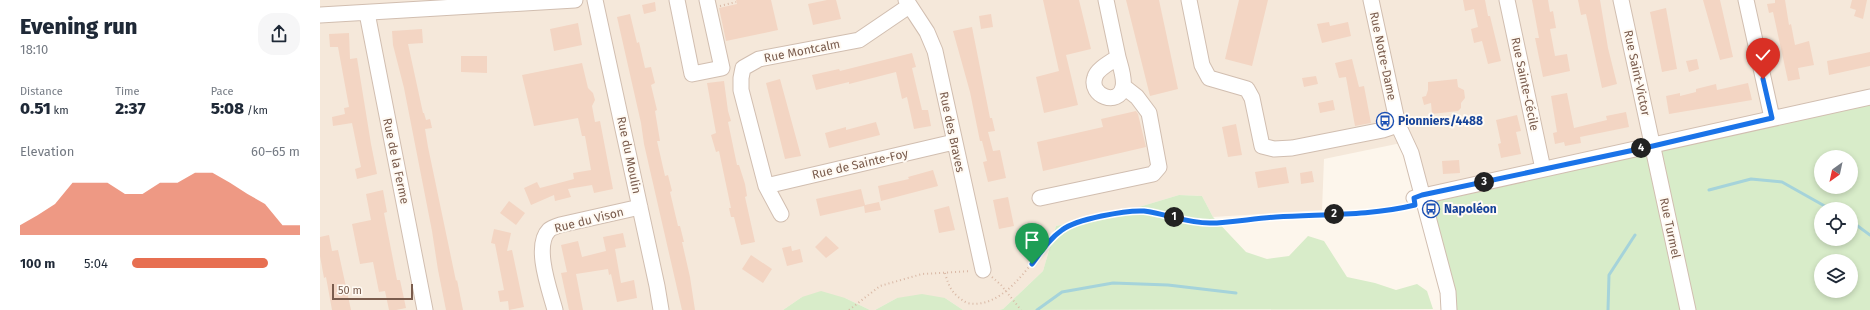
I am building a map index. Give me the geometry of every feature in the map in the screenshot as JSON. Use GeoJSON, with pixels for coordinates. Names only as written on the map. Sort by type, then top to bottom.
{"type":"FeatureCollection","features":[{"type":"Feature","properties":{"kind":"street"},"geometry":{"type":"LineString","coordinates":[[320,15],[575,0]]}},
{"type":"Feature","properties":{"kind":"street","name":"Rue du Moulin"},"geometry":{"type":"LineString","coordinates":[[595,0],[661,310]]}},
{"type":"Feature","properties":{"kind":"street"},"geometry":{"type":"LineString","coordinates":[[677,0],[692,74],[722,68],[711,3]]}},
{"type":"Feature","properties":{"kind":"street"},"geometry":{"type":"LineString","coordinates":[[1106,0],[1118,57],[1123,86],[1120,94],[1110,98],[1100,95],[1094,87],[1097,72],[1118,57]]}},
{"type":"Feature","properties":{"kind":"street"},"geometry":{"type":"LineString","coordinates":[[1189,0],[1202,65],[1209,78],[1247,89],[1252,98],[1262,146],[1274,149],[1292,148],[1383,130],[1400,130]]}},
{"type":"Feature","properties":{"kind":"street","name":"Rue Notre-Dame"},"geometry":{"type":"LineString","coordinates":[[1371,0],[1400,130],[1411,153],[1417,199],[1439,296],[1444,310]]}},
{"type":"Feature","properties":{"kind":"street","name":"Rue Sainte-Cécile"},"geometry":{"type":"LineString","coordinates":[[1507,0],[1543,169]]}},
{"type":"Feature","properties":{"kind":"street","name":"Rue Saint-Victor"},"geometry":{"type":"LineString","coordinates":[[1622,0],[1653,146]]}},
{"type":"Feature","properties":{"kind":"street"},"geometry":{"type":"LineString","coordinates":[[1746,0],[1772,118]]}},
{"type":"Feature","properties":{"kind":"street","name":"Rue des Braves"},"geometry":{"type":"LineString","coordinates":[[908,3],[927,32],[935,51],[983,270]]}},
{"type":"Feature","properties":{"kind":"street","name":"Rue Montcalm"},"geometry":{"type":"LineString","coordinates":[[781,214],[766,186],[742,90],[741,78],[743,68],[758,59],[859,40],[908,3]]}},
{"type":"Feature","properties":{"kind":"street","name":"Rue de la Ferme"},"geometry":{"type":"LineString","coordinates":[[367,13],[426,310]]}},
{"type":"Feature","properties":{"kind":"street"},"geometry":{"type":"LineString","coordinates":[[1040,198],[1153,174],[1159,167],[1149,113],[1137,97],[1123,86]]}},
{"type":"Feature","properties":{"kind":"street"},"geometry":{"type":"LineString","coordinates":[[1417,199],[1543,169],[1870,97]]}},
{"type":"Feature","properties":{"kind":"street","name":"Rue de Sainte-Foy"},"geometry":{"type":"LineString","coordinates":[[766,186],[954,142]]}},
{"type":"Feature","properties":{"kind":"street","name":"Rue Turmel"},"geometry":{"type":"LineString","coordinates":[[1653,146],[1688,310]]}},
{"type":"Feature","properties":{"kind":"street","name":"Rue Notre-Dame"},"geometry":{"type":"LineString","coordinates":[[1417,199],[1448,292],[1449,310]]}},
{"type":"Feature","properties":{"kind":"street","name":"Rue du Vison"},"geometry":{"type":"LineString","coordinates":[[555,310],[542,256],[542,246],[549,230],[560,225],[640,207]]}},
{"type":"Feature","properties":{"kind":"path"},"geometry":{"type":"LineString","coordinates":[[711,3],[736,2]]}},
{"type":"Feature","properties":{"kind":"path"},"geometry":{"type":"LineString","coordinates":[[1005,298],[1047,244],[1063,229],[1086,220],[1115,214],[1143,211],[1192,223],[1388,212],[1417,199]]}},
{"type":"Feature","properties":{"kind":"path"},"geometry":{"type":"LineString","coordinates":[[849,310],[880,286],[922,274],[983,270],[1001,285],[1021,310]]}},
{"type":"Feature","properties":{"kind":"path"},"geometry":{"type":"LineString","coordinates":[[944,273],[948,287],[960,299],[970,305],[982,308]]}},
{"type":"Feature","properties":{"kind":"shaded area"},"geometry":{"type":"Polygon","coordinates":[[[320,0],[1870,0],[1870,104],[1429,203],[1411,141],[1324,159],[1322,210],[1213,217],[1202,196],[1179,195],[1119,213],[1056,226],[1043,271],[1003,309],[999,310],[963,310],[945,298],[897,298],[875,310],[870,310],[845,298],[802,297],[783,310],[320,310],[320,0]]]}},
{"type":"Feature","properties":{"kind":"green space"},"geometry":{"type":"Polygon","coordinates":[[[1870,104],[1870,310],[1453,310],[1429,203],[1870,104]]]}},
{"type":"Feature","properties":{"kind":"green space"},"geometry":{"type":"Polygon","coordinates":[[[1179,195],[1202,196],[1213,217],[1246,252],[1267,259],[1289,256],[1308,236],[1324,241],[1347,277],[1375,283],[1396,290],[1417,284],[1427,291],[1433,309],[999,310],[1003,309],[1043,271],[1056,226],[1119,213],[1179,195]]]}},
{"type":"Feature","properties":{"kind":"green space"},"geometry":{"type":"Polygon","coordinates":[[[821,291],[845,298],[870,310],[783,310],[802,297],[821,291]]]}},
{"type":"Feature","properties":{"kind":"green space"},"geometry":{"type":"Polygon","coordinates":[[[922,294],[945,298],[963,310],[875,310],[897,298],[922,294]]]}},
{"type":"Feature","properties":{"kind":"building"},"geometry":{"type":"Polygon","coordinates":[[[736,0],[771,0],[778,30],[726,41],[719,8],[737,4],[736,0]]]}},
{"type":"Feature","properties":{"kind":"building"},"geometry":{"type":"Polygon","coordinates":[[[827,0],[836,0],[841,19],[813,25],[808,4],[827,0]]]}},
{"type":"Feature","properties":{"kind":"building"},"geometry":{"type":"Polygon","coordinates":[[[1043,0],[1079,0],[1091,49],[1066,55],[1078,105],[1044,113],[1036,77],[1059,71],[1043,0]]]}},
{"type":"Feature","properties":{"kind":"building"},"geometry":{"type":"Polygon","coordinates":[[[1126,0],[1159,0],[1178,89],[1150,96],[1126,0]]]}},
{"type":"Feature","properties":{"kind":"building"},"geometry":{"type":"Polygon","coordinates":[[[1239,0],[1268,0],[1252,66],[1225,59],[1239,0]]]}},
{"type":"Feature","properties":{"kind":"building"},"geometry":{"type":"Polygon","coordinates":[[[1463,0],[1485,0],[1501,61],[1488,64],[1482,41],[1474,43],[1471,29],[1478,27],[1474,9],[1465,11],[1463,0]]]}},
{"type":"Feature","properties":{"kind":"building"},"geometry":{"type":"Polygon","coordinates":[[[1532,0],[1548,0],[1550,12],[1553,11],[1556,28],[1550,29],[1555,56],[1567,54],[1570,71],[1543,77],[1535,38],[1539,38],[1532,0]]]}},
{"type":"Feature","properties":{"kind":"building"},"geometry":{"type":"Polygon","coordinates":[[[1578,0],[1600,0],[1608,48],[1617,84],[1602,88],[1586,14],[1581,15],[1578,0]]]}},
{"type":"Feature","properties":{"kind":"building"},"geometry":{"type":"Polygon","coordinates":[[[1703,0],[1720,0],[1733,57],[1720,60],[1703,0]]]}},
{"type":"Feature","properties":{"kind":"building"},"geometry":{"type":"Polygon","coordinates":[[[1775,0],[1785,0],[1789,25],[1791,24],[1795,45],[1809,41],[1814,65],[1798,68],[1800,79],[1788,81],[1773,12],[1769,13],[1767,4],[1775,3],[1775,0]]]}},
{"type":"Feature","properties":{"kind":"building"},"geometry":{"type":"Polygon","coordinates":[[[1852,0],[1867,0],[1863,19],[1854,16],[1856,10],[1850,8],[1852,0]]]}},
{"type":"Feature","properties":{"kind":"building"},"geometry":{"type":"Polygon","coordinates":[[[655,2],[656,11],[644,14],[642,5],[655,2]]]}},
{"type":"Feature","properties":{"kind":"building"},"geometry":{"type":"Polygon","coordinates":[[[1666,8],[1677,69],[1662,72],[1650,12],[1666,8]]]}},
{"type":"Feature","properties":{"kind":"building"},"geometry":{"type":"Polygon","coordinates":[[[630,14],[645,68],[651,67],[655,83],[651,85],[657,110],[655,111],[660,141],[657,141],[665,176],[668,175],[672,191],[670,192],[678,226],[680,226],[684,242],[682,242],[690,277],[695,310],[682,310],[644,144],[641,123],[617,17],[630,14]]]}},
{"type":"Feature","properties":{"kind":"building"},"geometry":{"type":"Polygon","coordinates":[[[991,14],[993,27],[981,29],[979,16],[991,14]]]}},
{"type":"Feature","properties":{"kind":"building"},"geometry":{"type":"Polygon","coordinates":[[[1329,22],[1330,26],[1348,22],[1351,36],[1322,43],[1317,24],[1329,22]]]}},
{"type":"Feature","properties":{"kind":"building"},"geometry":{"type":"Polygon","coordinates":[[[578,23],[582,45],[554,51],[550,29],[578,23]]]}},
{"type":"Feature","properties":{"kind":"building"},"geometry":{"type":"Polygon","coordinates":[[[972,27],[990,118],[992,118],[995,131],[988,132],[993,151],[1000,150],[1006,178],[988,182],[983,162],[987,161],[982,141],[980,141],[970,92],[953,31],[972,27]]]}},
{"type":"Feature","properties":{"kind":"building"},"geometry":{"type":"Polygon","coordinates":[[[422,29],[423,43],[408,44],[423,113],[426,120],[430,119],[432,128],[425,129],[428,147],[463,310],[446,310],[404,88],[393,45],[392,31],[422,29]]]}},
{"type":"Feature","properties":{"kind":"building"},"geometry":{"type":"Polygon","coordinates":[[[349,33],[350,59],[357,58],[377,174],[357,179],[355,169],[361,167],[352,123],[333,126],[332,117],[345,114],[344,108],[349,107],[338,47],[330,47],[329,34],[349,33]]]}},
{"type":"Feature","properties":{"kind":"building"},"geometry":{"type":"Polygon","coordinates":[[[1870,52],[1870,66],[1829,75],[1827,61],[1870,52]]]}},
{"type":"Feature","properties":{"kind":"building"},"geometry":{"type":"Polygon","coordinates":[[[912,53],[916,67],[912,68],[922,110],[928,110],[931,126],[914,129],[907,97],[902,99],[896,72],[849,84],[849,82],[816,90],[812,75],[839,69],[840,71],[912,53]]]}},
{"type":"Feature","properties":{"kind":"building"},"geometry":{"type":"Polygon","coordinates":[[[461,56],[487,56],[487,73],[461,72],[461,56]]]}},
{"type":"Feature","properties":{"kind":"building"},"geometry":{"type":"Polygon","coordinates":[[[1352,59],[1359,87],[1364,86],[1371,123],[1355,126],[1346,77],[1339,78],[1335,63],[1352,59]]]}},
{"type":"Feature","properties":{"kind":"building"},"geometry":{"type":"Polygon","coordinates":[[[1697,59],[1699,69],[1689,72],[1686,61],[1697,59]]]}},
{"type":"Feature","properties":{"kind":"building"},"geometry":{"type":"Polygon","coordinates":[[[582,63],[588,88],[593,93],[595,100],[592,106],[595,122],[600,121],[613,189],[594,193],[592,185],[568,189],[571,197],[555,201],[554,195],[531,205],[524,188],[537,182],[540,188],[574,179],[573,173],[591,170],[585,136],[582,136],[578,118],[534,126],[522,75],[582,63]]]}},
{"type":"Feature","properties":{"kind":"building"},"geometry":{"type":"Polygon","coordinates":[[[1316,76],[1318,84],[1304,87],[1302,78],[1316,76]]]}},
{"type":"Feature","properties":{"kind":"building"},"geometry":{"type":"Polygon","coordinates":[[[780,79],[801,156],[785,159],[766,83],[780,79]]]}},
{"type":"Feature","properties":{"kind":"building"},"geometry":{"type":"Polygon","coordinates":[[[1457,79],[1458,87],[1464,90],[1465,98],[1461,103],[1461,108],[1458,111],[1432,114],[1431,103],[1424,105],[1422,97],[1426,96],[1428,82],[1457,79]]]}},
{"type":"Feature","properties":{"kind":"building"},"geometry":{"type":"Polygon","coordinates":[[[724,81],[728,111],[731,121],[728,122],[737,165],[739,165],[745,184],[747,196],[745,197],[755,242],[741,245],[734,217],[731,217],[729,208],[731,208],[719,151],[716,152],[711,135],[716,133],[707,83],[724,81]]]}},
{"type":"Feature","properties":{"kind":"building"},"geometry":{"type":"Polygon","coordinates":[[[1748,83],[1752,100],[1669,114],[1666,96],[1680,93],[1680,96],[1696,92],[1696,89],[1716,84],[1717,90],[1748,83]]]}},
{"type":"Feature","properties":{"kind":"building"},"geometry":{"type":"Polygon","coordinates":[[[1567,93],[1574,128],[1607,120],[1606,116],[1626,112],[1629,127],[1580,137],[1581,143],[1565,146],[1564,142],[1555,144],[1553,133],[1557,132],[1551,96],[1567,93]]]}},
{"type":"Feature","properties":{"kind":"building"},"geometry":{"type":"Polygon","coordinates":[[[1333,100],[1335,110],[1320,113],[1318,103],[1333,100]]]}},
{"type":"Feature","properties":{"kind":"building"},"geometry":{"type":"Polygon","coordinates":[[[1136,111],[1146,147],[1043,171],[1037,142],[1103,127],[1101,119],[1136,111]]]}},
{"type":"Feature","properties":{"kind":"building"},"geometry":{"type":"Polygon","coordinates":[[[1517,115],[1521,131],[1516,132],[1521,154],[1501,158],[1498,144],[1501,143],[1496,120],[1517,115]]]}},
{"type":"Feature","properties":{"kind":"building"},"geometry":{"type":"Polygon","coordinates":[[[876,122],[880,135],[829,148],[825,133],[846,127],[846,130],[876,122]]]}},
{"type":"Feature","properties":{"kind":"building"},"geometry":{"type":"Polygon","coordinates":[[[1236,124],[1242,155],[1228,157],[1222,127],[1236,124]]]}},
{"type":"Feature","properties":{"kind":"building"},"geometry":{"type":"Polygon","coordinates":[[[1459,160],[1460,173],[1443,174],[1442,161],[1459,160]]]}},
{"type":"Feature","properties":{"kind":"building"},"geometry":{"type":"Polygon","coordinates":[[[1286,167],[1289,183],[1258,188],[1255,172],[1286,167]]]}},
{"type":"Feature","properties":{"kind":"building"},"geometry":{"type":"Polygon","coordinates":[[[933,170],[938,186],[881,201],[878,186],[909,179],[908,177],[933,170]]]}},
{"type":"Feature","properties":{"kind":"building"},"geometry":{"type":"Polygon","coordinates":[[[1312,171],[1314,182],[1301,184],[1300,173],[1312,171]]]}},
{"type":"Feature","properties":{"kind":"building"},"geometry":{"type":"Polygon","coordinates":[[[861,189],[865,205],[879,202],[881,210],[865,213],[864,206],[820,216],[816,199],[861,189]]]}},
{"type":"Feature","properties":{"kind":"building"},"geometry":{"type":"Polygon","coordinates":[[[383,190],[387,212],[384,213],[397,280],[400,280],[406,308],[396,310],[389,310],[385,291],[379,292],[373,262],[360,264],[352,224],[371,220],[366,194],[383,190]]]}},
{"type":"Feature","properties":{"kind":"building"},"geometry":{"type":"Polygon","coordinates":[[[1008,197],[1014,226],[999,229],[993,200],[1008,197]]]}},
{"type":"Feature","properties":{"kind":"building"},"geometry":{"type":"Polygon","coordinates":[[[509,201],[525,213],[516,225],[500,213],[509,201]]]}},
{"type":"Feature","properties":{"kind":"building"},"geometry":{"type":"Polygon","coordinates":[[[949,206],[955,230],[939,233],[934,210],[949,206]]]}},
{"type":"Feature","properties":{"kind":"building"},"geometry":{"type":"Polygon","coordinates":[[[494,229],[511,233],[507,251],[512,250],[524,307],[509,310],[508,301],[500,302],[498,291],[504,290],[495,244],[491,243],[494,229]]]}},
{"type":"Feature","properties":{"kind":"building"},"geometry":{"type":"Polygon","coordinates":[[[623,233],[626,247],[615,249],[621,283],[634,280],[637,298],[617,302],[611,274],[609,275],[608,269],[576,274],[583,310],[569,310],[561,273],[567,272],[561,245],[578,241],[582,257],[606,251],[603,237],[623,233]]]}},
{"type":"Feature","properties":{"kind":"building"},"geometry":{"type":"Polygon","coordinates":[[[329,235],[332,251],[338,250],[351,310],[332,310],[326,277],[324,278],[320,256],[320,237],[329,235]]]}},
{"type":"Feature","properties":{"kind":"building"},"geometry":{"type":"Polygon","coordinates":[[[826,236],[839,248],[826,258],[815,247],[826,236]]]}},
{"type":"Feature","properties":{"kind":"building"},"geometry":{"type":"Polygon","coordinates":[[[791,246],[792,251],[800,249],[803,262],[787,266],[782,248],[791,246]]]}},
{"type":"Feature","properties":{"kind":"building"},"geometry":{"type":"Polygon","coordinates":[[[751,255],[772,269],[763,283],[742,269],[751,255]]]}},
{"type":"Feature","properties":{"kind":"waterway"},"geometry":{"type":"LineString","coordinates":[[1709,190],[1751,179],[1782,182],[1818,202]]}},
{"type":"Feature","properties":{"kind":"waterway"},"geometry":{"type":"LineString","coordinates":[[1858,226],[1870,235]]}},
{"type":"Feature","properties":{"kind":"waterway"},"geometry":{"type":"LineString","coordinates":[[1608,310],[1609,275],[1635,235]]}},
{"type":"Feature","properties":{"kind":"waterway"},"geometry":{"type":"LineString","coordinates":[[1037,310],[1062,292],[1113,283],[1168,285],[1236,293]]}},
{"type":"Feature","properties":{"kind":"place","name":"Pionniers/4488"},"geometry":{"type":"Point","coordinates":[1385,121]}},
{"type":"Feature","properties":{"kind":"place","name":"Napoléon"},"geometry":{"type":"Point","coordinates":[1431,209]}},
{"type":"Feature","properties":{"kind":"route"},"geometry":{"type":"LineString","coordinates":[[1032,264],[1047,244],[1063,229],[1086,220],[1115,214],[1143,211],[1192,223],[1212,223],[1253,218],[1388,212],[1415,205],[1414,198],[1422,195],[1653,146],[1772,118],[1763,79]]}}]}
